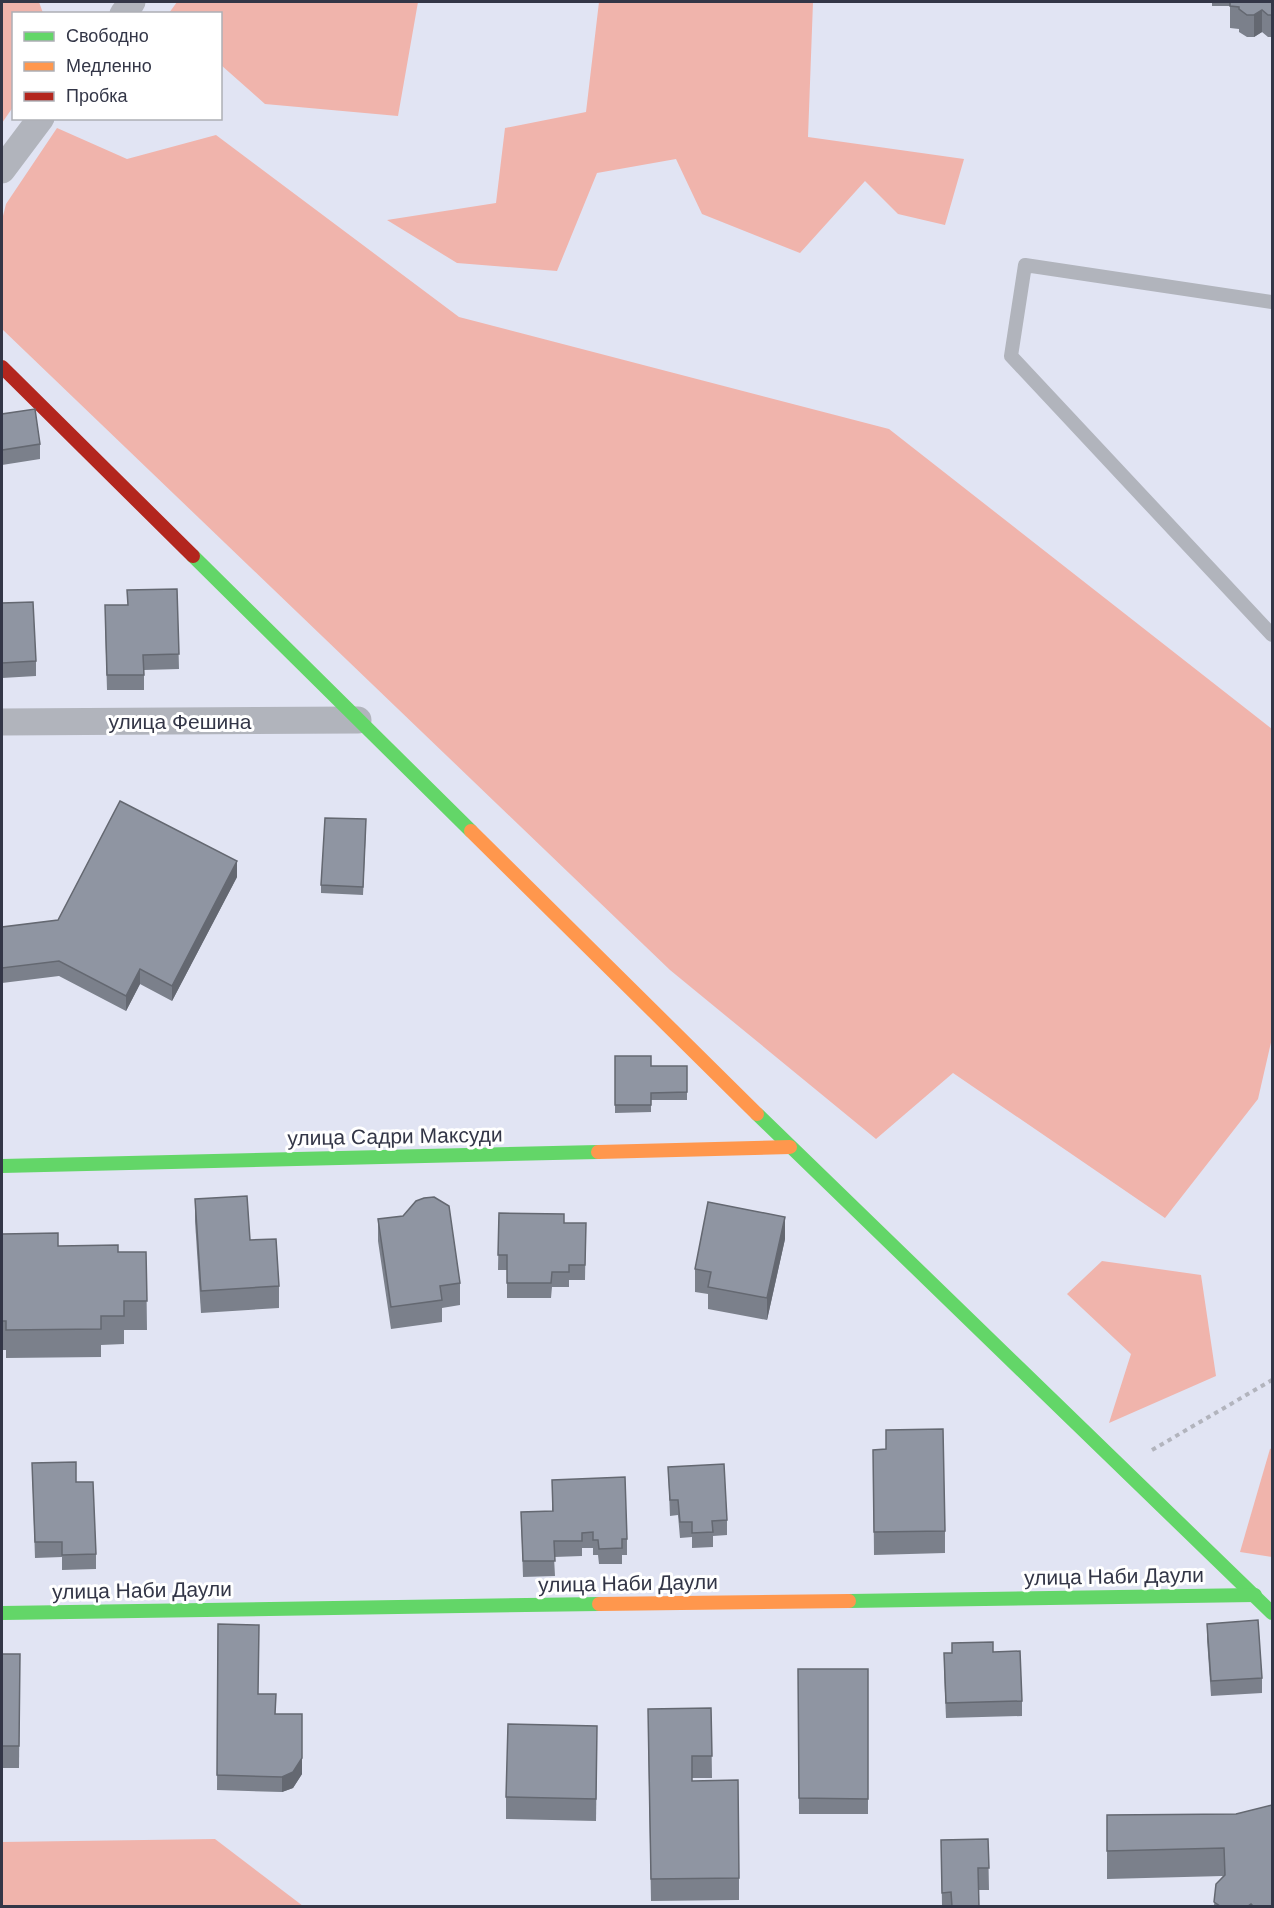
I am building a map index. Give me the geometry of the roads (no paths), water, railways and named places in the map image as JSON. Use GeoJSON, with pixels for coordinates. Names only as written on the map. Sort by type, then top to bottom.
{"type":"FeatureCollection","features":[{"type":"Feature","properties":{"kind":"street"},"geometry":{"type":"LineString","coordinates":[[2,170],[40,120]]}},
{"type":"Feature","properties":{"kind":"street"},"geometry":{"type":"LineString","coordinates":[[2,367],[790,1147],[1272,1613]]}},
{"type":"Feature","properties":{"kind":"street","name":"улица Фешина"},"geometry":{"type":"LineString","coordinates":[[2,722],[358,720]]}},
{"type":"Feature","properties":{"kind":"street","name":"улица Садри Максуди"},"geometry":{"type":"LineString","coordinates":[[2,1166],[790,1147]]}},
{"type":"Feature","properties":{"kind":"street","name":"улица Наби Даули"},"geometry":{"type":"LineString","coordinates":[[2,1613],[1255,1595]]}},
{"type":"Feature","properties":{"kind":"lane"},"geometry":{"type":"LineString","coordinates":[[1272,302],[1025,265],[1011,356],[1272,635]]}}]}
